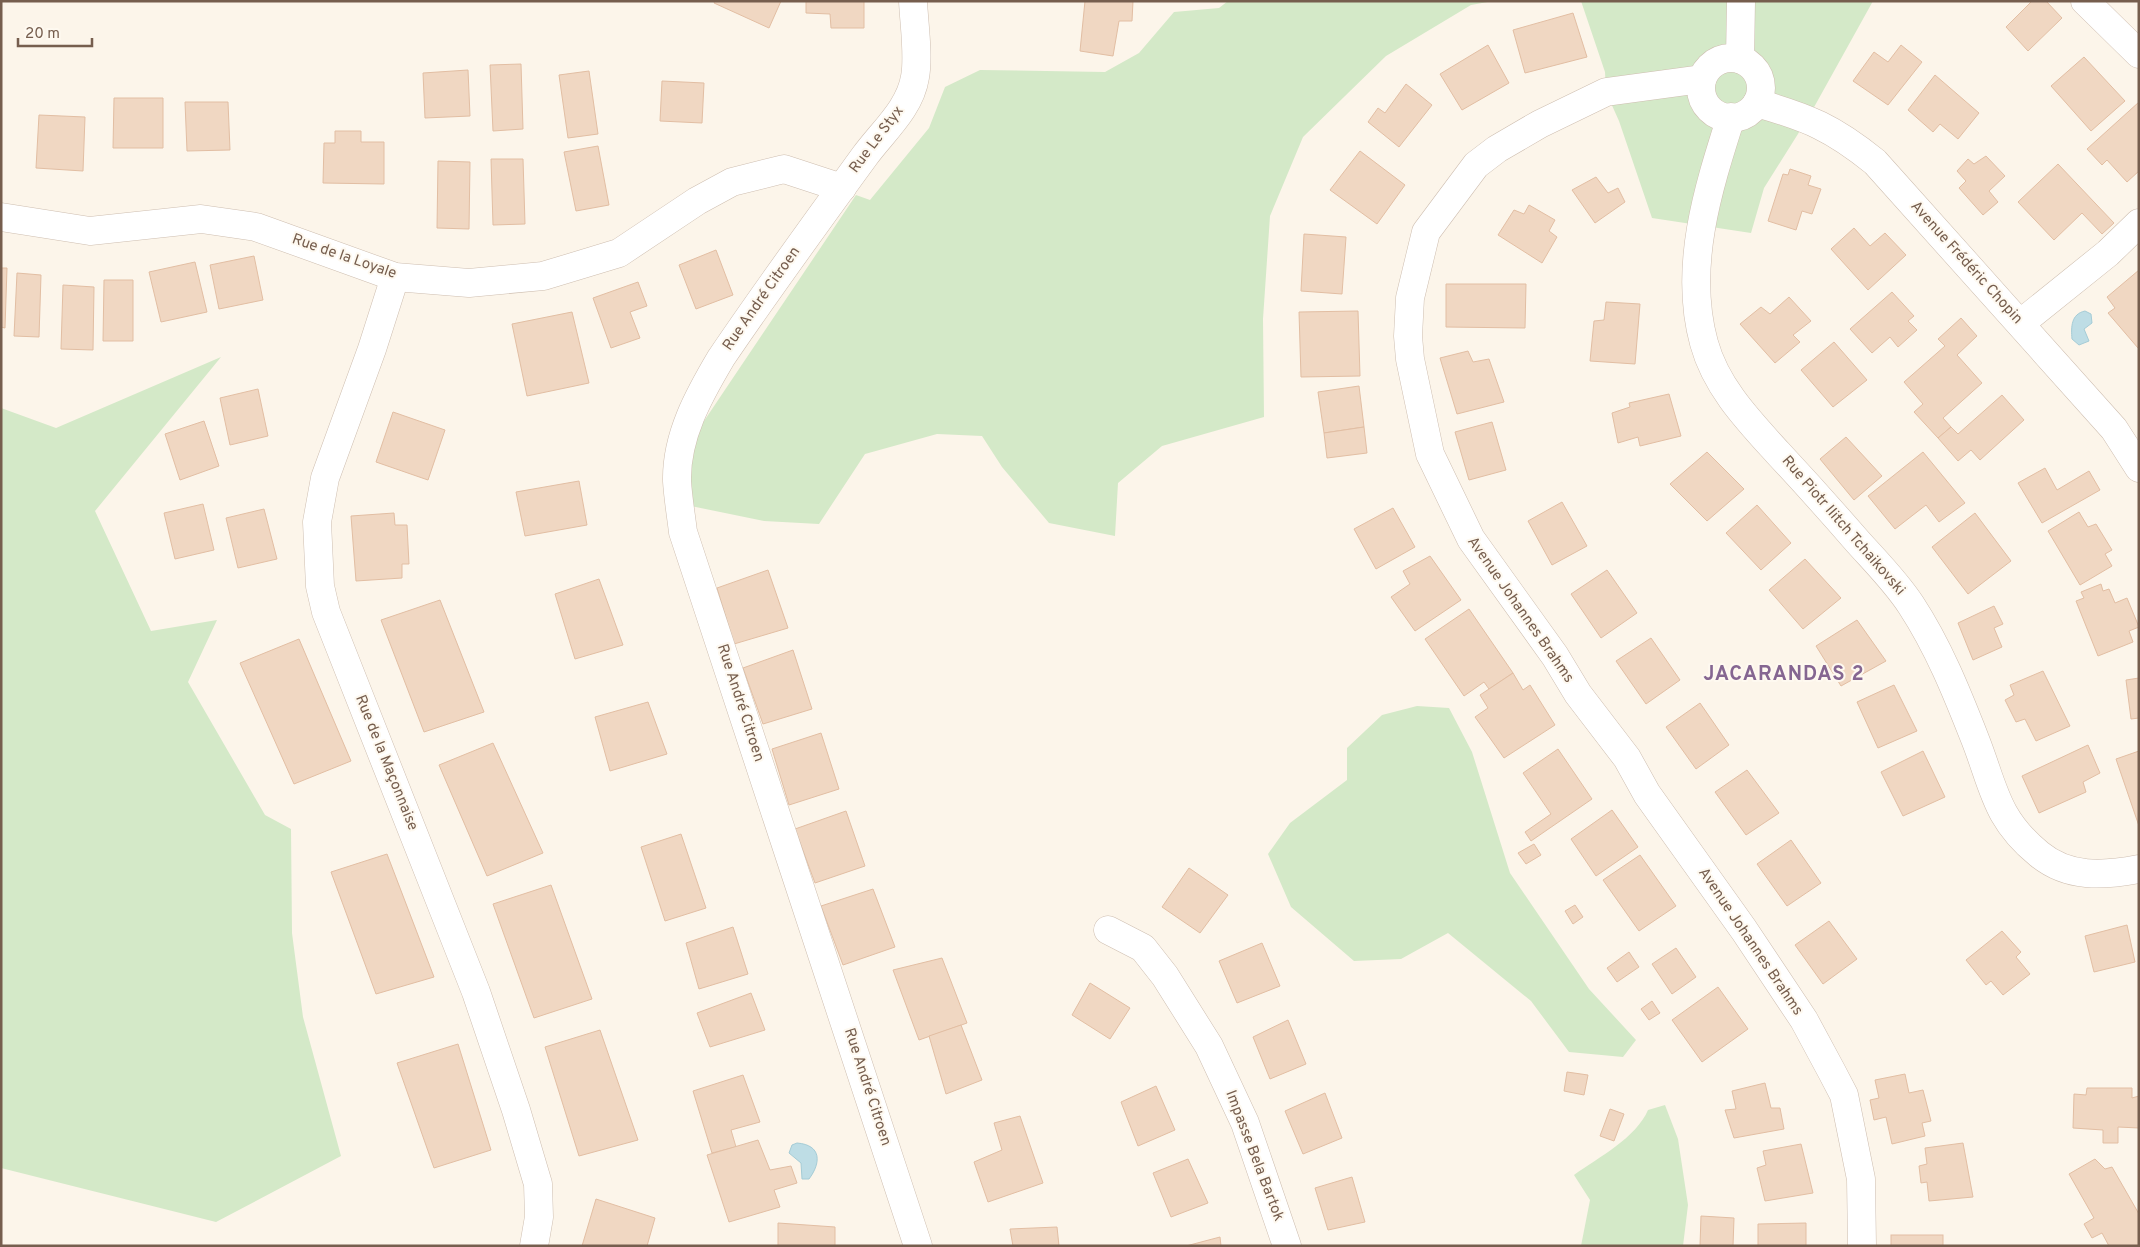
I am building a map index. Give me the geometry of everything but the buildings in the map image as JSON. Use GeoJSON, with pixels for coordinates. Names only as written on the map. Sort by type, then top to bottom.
{"type":"FeatureCollection","features":[{"type":"Feature","properties":{"kind":"street","name":"Rue Le Styx"},"geometry":{"type":"LineString","coordinates":[[842,188],[896,118],[907,99],[915,77],[916,38],[912,1]]}},
{"type":"Feature","properties":{"kind":"street"},"geometry":{"type":"LineString","coordinates":[[1740,59],[1741,1]]}},
{"type":"Feature","properties":{"kind":"street"},"geometry":{"type":"LineString","coordinates":[[2085,1],[2139,54]]}},
{"type":"Feature","properties":{"kind":"street"},"geometry":{"type":"LineString","coordinates":[[1731,58],[1740,59],[1748,63],[1759,77],[1762,86],[1757,103],[1746,114],[1731,117],[1721,116],[1707,105],[1701,88],[1702,79],[1713,64],[1731,58]]}},
{"type":"Feature","properties":{"kind":"street","name":"Avenue Johannes Brahms"},"geometry":{"type":"LineString","coordinates":[[1702,79],[1606,92],[1540,124],[1498,149],[1476,165],[1440,210],[1424,239],[1410,298],[1408,336],[1410,358],[1430,454],[1470,540],[1555,656],[1578,694],[1627,758],[1647,794],[1744,930],[1804,1020],[1844,1095],[1861,1179],[1862,1246]]}},
{"type":"Feature","properties":{"kind":"street","name":"Avenue Frédéric Chopin"},"geometry":{"type":"LineString","coordinates":[[1757,103],[1814,121],[1843,136],[1875,162],[2114,429],[2139,468]]}},
{"type":"Feature","properties":{"kind":"street","name":"Rue Piotr Ilitch Tchaikovski"},"geometry":{"type":"LineString","coordinates":[[1731,117],[1717,161],[1702,223],[1696,269],[1698,314],[1704,344],[1721,384],[1749,421],[1831,511],[1911,605],[1954,688],[1982,756],[2000,810],[2018,834],[2039,855],[2065,870],[2089,875],[2139,869]]}},
{"type":"Feature","properties":{"kind":"street","name":"Rue de la Loyale"},"geometry":{"type":"LineString","coordinates":[[1,217],[90,232],[201,218],[256,227],[395,277],[469,283],[543,276],[619,253],[697,201],[732,182],[784,169],[842,188]]}},
{"type":"Feature","properties":{"kind":"street","name":"Rue André Citroen"},"geometry":{"type":"LineString","coordinates":[[842,188],[748,317],[700,393],[683,438],[677,480],[683,532],[918,1246]]}},
{"type":"Feature","properties":{"kind":"street"},"geometry":{"type":"LineString","coordinates":[[2021,323],[2108,253],[2139,223]]}},
{"type":"Feature","properties":{"kind":"street","name":"Rue de la Maçonnaise"},"geometry":{"type":"LineString","coordinates":[[395,277],[372,349],[325,478],[316,522],[320,586],[326,612],[476,992],[516,1110],[538,1184],[538,1217],[534,1246]]}},
{"type":"Feature","properties":{"kind":"street","name":"Impasse Bela Bartok"},"geometry":{"type":"LineString","coordinates":[[1108,930],[1143,948],[1165,976],[1209,1046],[1245,1123],[1286,1246]]}},
{"type":"Feature","properties":{"kind":"green space"},"geometry":{"type":"Polygon","coordinates":[[[1228,1],[1493,1],[1471,5],[1386,56],[1303,137],[1270,216],[1263,319],[1264,417],[1162,446],[1118,483],[1115,536],[1049,523],[1002,467],[982,436],[937,434],[865,454],[819,524],[764,521],[686,505],[689,457],[702,424],[856,195],[870,200],[929,128],[945,87],[980,70],[1105,72],[1139,53],[1174,12],[1219,8],[1228,1]]]}},
{"type":"Feature","properties":{"kind":"green space"},"geometry":{"type":"Polygon","coordinates":[[[1581,1],[1873,1],[1808,118],[1764,188],[1751,233],[1652,218],[1619,121],[1606,92],[1605,72],[1581,1]]]}},
{"type":"Feature","properties":{"kind":"green space"},"geometry":{"type":"Polygon","coordinates":[[[221,357],[95,511],[151,631],[217,620],[188,682],[265,815],[291,829],[292,933],[303,1017],[341,1156],[216,1222],[1,1168],[1,408],[56,428],[221,357]]]}},
{"type":"Feature","properties":{"kind":"green space"},"geometry":{"type":"Polygon","coordinates":[[[1417,706],[1449,708],[1472,752],[1510,873],[1589,989],[1636,1040],[1623,1057],[1569,1052],[1531,1001],[1448,933],[1401,959],[1354,961],[1291,907],[1268,854],[1290,823],[1347,780],[1347,748],[1382,715],[1417,706]]]}},
{"type":"Feature","properties":{"kind":"green space"},"geometry":{"type":"Polygon","coordinates":[[[1665,1105],[1678,1139],[1688,1205],[1683,1246],[1581,1246],[1590,1200],[1574,1175],[1626,1138],[1635,1129],[1648,1110],[1665,1105]]]}},
{"type":"Feature","properties":{"kind":"water"},"geometry":{"type":"Polygon","coordinates":[[[2085,311],[2091,314],[2092,323],[2084,329],[2089,341],[2079,345],[2072,339],[2072,326],[2074,318],[2085,311]]]}},
{"type":"Feature","properties":{"kind":"water"},"geometry":{"type":"Polygon","coordinates":[[[797,1143],[811,1147],[817,1156],[816,1167],[809,1179],[802,1179],[801,1163],[789,1153],[792,1145],[797,1143]]]}},
{"type":"Feature","properties":{"kind":"district","name":"JACARANDAS 2"},"geometry":{"type":"Point","coordinates":[1784,675]}}]}
